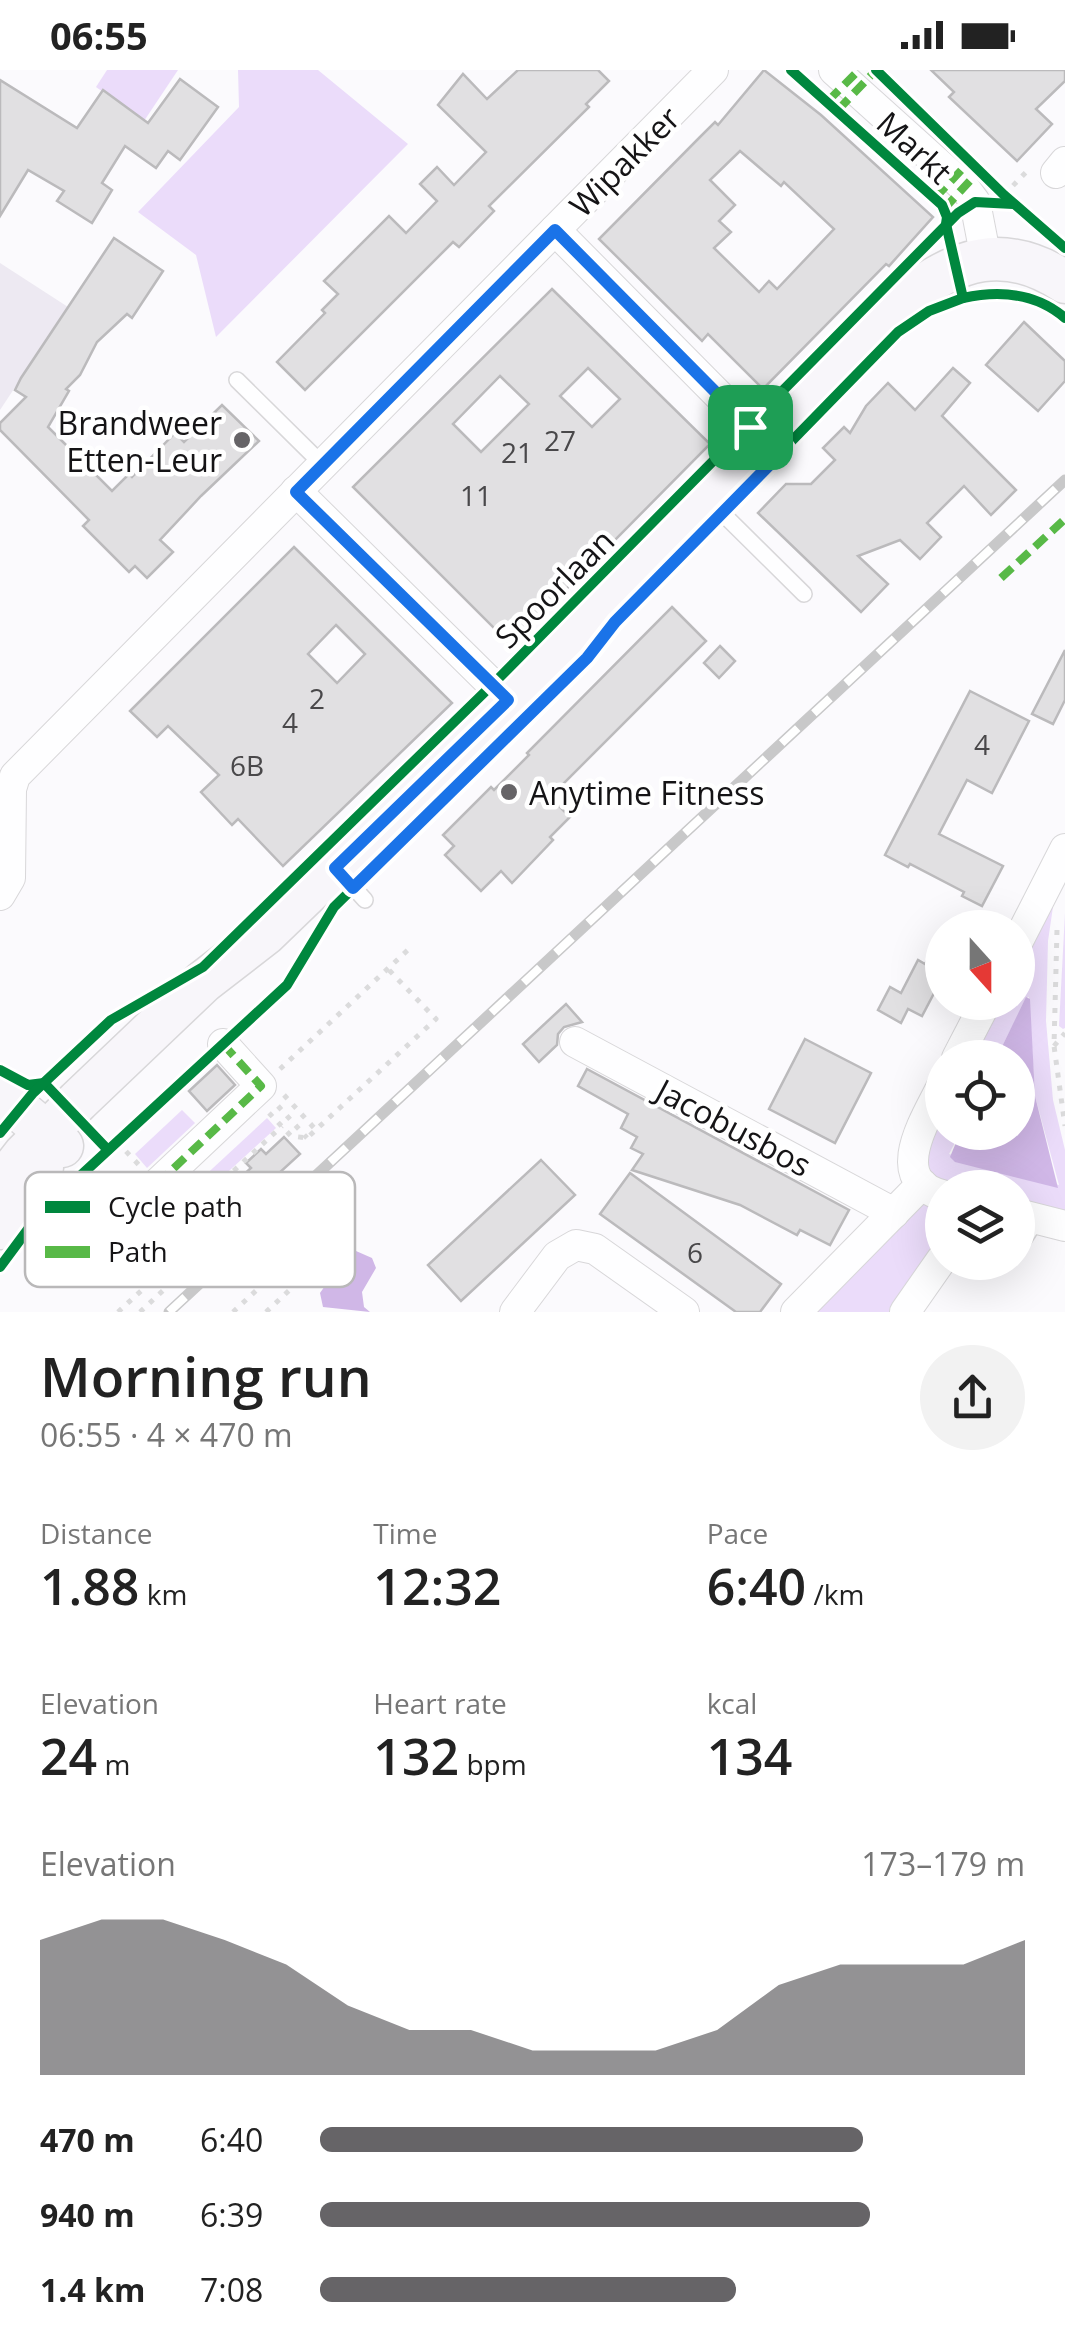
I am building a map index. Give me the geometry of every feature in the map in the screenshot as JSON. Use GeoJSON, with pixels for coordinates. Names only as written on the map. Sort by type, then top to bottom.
{"type":"FeatureCollection","features":[{"type":"Feature","properties":{"kind":"street","name":"Wipakker"},"geometry":{"type":"LineString","coordinates":[[12,880],[11,783],[713,70]]}},
{"type":"Feature","properties":{"kind":"street","name":"Markt"},"geometry":{"type":"LineString","coordinates":[[834,70],[964,187],[983,192],[986,259]]}},
{"type":"Feature","properties":{"kind":"street"},"geometry":{"type":"LineString","coordinates":[[555,230],[764,441]]}},
{"type":"Feature","properties":{"kind":"street"},"geometry":{"type":"LineString","coordinates":[[986,259],[1020,262],[1065,282]]}},
{"type":"Feature","properties":{"kind":"street","name":"Spoorlaan"},"geometry":{"type":"LineString","coordinates":[[33,1172],[46,1149],[204,982],[265,934],[508,700],[670,551],[707,498],[918,289],[956,266],[986,259]]}},
{"type":"Feature","properties":{"kind":"street"},"geometry":{"type":"LineString","coordinates":[[296,492],[508,700]]}},
{"type":"Feature","properties":{"kind":"street"},"geometry":{"type":"LineString","coordinates":[[1034,910],[1065,849]]}},
{"type":"Feature","properties":{"kind":"street","name":"Jacobusbos"},"geometry":{"type":"LineString","coordinates":[[575,1042],[894,1213]]}},
{"type":"Feature","properties":{"kind":"street"},"geometry":{"type":"LineString","coordinates":[[182,1172],[267,1093],[223,1044]]}},
{"type":"Feature","properties":{"kind":"street"},"geometry":{"type":"LineString","coordinates":[[0,1093],[46,1149]]}},
{"type":"Feature","properties":{"kind":"street"},"geometry":{"type":"LineString","coordinates":[[925,1120],[912,1154],[914,1171],[925,1183]]}},
{"type":"Feature","properties":{"kind":"street","name":"Spoorlaan"},"geometry":{"type":"LineString","coordinates":[[0,1228],[25,1185]]}},
{"type":"Feature","properties":{"kind":"street"},"geometry":{"type":"LineString","coordinates":[[796,1312],[894,1213],[925,1194]]}},
{"type":"Feature","properties":{"kind":"street"},"geometry":{"type":"LineString","coordinates":[[514,1312],[558,1256],[576,1245],[586,1245],[684,1312]]}},
{"type":"Feature","properties":{"kind":"street"},"geometry":{"type":"LineString","coordinates":[[906,1312],[928,1280]]}},
{"type":"Feature","properties":{"kind":"lane"},"geometry":{"type":"LineString","coordinates":[[237,380],[323,464]]}},
{"type":"Feature","properties":{"kind":"lane"},"geometry":{"type":"LineString","coordinates":[[707,498],[804,594]]}},
{"type":"Feature","properties":{"kind":"lane"},"geometry":{"type":"LineString","coordinates":[[335,868],[365,900]]}},
{"type":"Feature","properties":{"kind":"path"},"geometry":{"type":"LineString","coordinates":[[1058,916],[1054,1046],[1065,1126]]}},
{"type":"Feature","properties":{"kind":"path"},"geometry":{"type":"LineString","coordinates":[[267,1093],[410,948]]}},
{"type":"Feature","properties":{"kind":"path"},"geometry":{"type":"LineString","coordinates":[[307,1138],[438,1021],[388,969]]}},
{"type":"Feature","properties":{"kind":"path"},"geometry":{"type":"LineString","coordinates":[[1054,1046],[1065,1033]]}},
{"type":"Feature","properties":{"kind":"path"},"geometry":{"type":"LineString","coordinates":[[267,1093],[316,1130]]}},
{"type":"Feature","properties":{"kind":"path"},"geometry":{"type":"LineString","coordinates":[[267,1093],[282,1126],[290,1135],[307,1138]]}},
{"type":"Feature","properties":{"kind":"path"},"geometry":{"type":"LineString","coordinates":[[267,1093],[307,1138]]}},
{"type":"Feature","properties":{"kind":"path"},"geometry":{"type":"LineString","coordinates":[[232,1172],[282,1126]]}},
{"type":"Feature","properties":{"kind":"path"},"geometry":{"type":"LineString","coordinates":[[46,1149],[130,1129]]}},
{"type":"Feature","properties":{"kind":"path"},"geometry":{"type":"LineString","coordinates":[[118,1312],[145,1287]]}},
{"type":"Feature","properties":{"kind":"path"},"geometry":{"type":"LineString","coordinates":[[140,1312],[167,1287]]}},
{"type":"Feature","properties":{"kind":"path"},"geometry":{"type":"LineString","coordinates":[[233,1312],[259,1287]]}},
{"type":"Feature","properties":{"kind":"path"},"geometry":{"type":"LineString","coordinates":[[285,1287],[289,1291]]}},
{"type":"Feature","properties":{"kind":"path"},"geometry":{"type":"LineString","coordinates":[[266,1312],[293,1287]]}},
{"type":"Feature","properties":{"kind":"shaded area"},"geometry":{"type":"Polygon","coordinates":[[[107,70],[178,70],[144,121],[96,87],[107,70]]]}},
{"type":"Feature","properties":{"kind":"shaded area"},"geometry":{"type":"Polygon","coordinates":[[[238,70],[318,70],[408,144],[216,337],[196,255],[138,212],[239,107],[238,70]]]}},
{"type":"Feature","properties":{"kind":"shaded area"},"geometry":{"type":"Polygon","coordinates":[[[0,263],[68,307],[0,410],[0,263]]]}},
{"type":"Feature","properties":{"kind":"shaded area"},"geometry":{"type":"Polygon","coordinates":[[[1054,900],[1048,941],[1046,1021],[1053,1100],[1065,1150],[1065,1214],[1035,1206],[1035,1178],[1059,1185],[1035,1096],[1035,1040],[1032,1040],[1030,1020],[1035,1020],[1035,935],[1054,900]]]}},
{"type":"Feature","properties":{"kind":"shaded area"},"geometry":{"type":"Polygon","coordinates":[[[1065,913],[1065,1028],[1063,1029],[1059,1026],[1065,913]]]}},
{"type":"Feature","properties":{"kind":"shaded area"},"geometry":{"type":"Polygon","coordinates":[[[990,1020],[1015,1020],[1005,1040],[980,1040],[990,1020]]]}},
{"type":"Feature","properties":{"kind":"shaded area"},"geometry":{"type":"Polygon","coordinates":[[[1015,1020],[1031,1020],[1032,1040],[1005,1040],[1015,1020]]]}},
{"type":"Feature","properties":{"kind":"shaded area"},"geometry":{"type":"Polygon","coordinates":[[[1035,1096],[1058,1188],[1035,1182],[1035,1170],[987,1170],[955,1162],[950,1157],[953,1150],[1035,1150],[1035,1096]]]}},
{"type":"Feature","properties":{"kind":"shaded area"},"geometry":{"type":"Polygon","coordinates":[[[182,1110],[195,1123],[147,1168],[135,1154],[182,1110]]]}},
{"type":"Feature","properties":{"kind":"shaded area"},"geometry":{"type":"Polygon","coordinates":[[[267,1118],[276,1128],[228,1172],[209,1172],[267,1118]]]}},
{"type":"Feature","properties":{"kind":"shaded area"},"geometry":{"type":"Polygon","coordinates":[[[927,1150],[951,1150],[949,1154],[1006,1170],[930,1170],[924,1157],[927,1150]]]}},
{"type":"Feature","properties":{"kind":"shaded area"},"geometry":{"type":"Polygon","coordinates":[[[925,1204],[925,1271],[896,1312],[810,1312],[925,1204]]]}},
{"type":"Feature","properties":{"kind":"shaded area"},"geometry":{"type":"Polygon","coordinates":[[[355,1252],[372,1258],[376,1268],[362,1292],[364,1307],[370,1312],[323,1307],[320,1293],[324,1287],[355,1287],[355,1252]]]}},
{"type":"Feature","properties":{"kind":"building"},"geometry":{"type":"Polygon","coordinates":[[[518,70],[598,70],[609,81],[586,104],[589,107],[489,206],[494,211],[459,247],[453,242],[305,390],[277,362],[325,313],[322,310],[338,294],[324,281],[389,216],[406,233],[437,201],[420,184],[437,167],[454,185],[486,152],[438,105],[463,74],[487,99],[518,70]]]}},
{"type":"Feature","properties":{"kind":"building"},"geometry":{"type":"Polygon","coordinates":[[[764,70],[821,115],[933,217],[889,266],[886,264],[763,389],[708,334],[702,341],[599,239],[715,122],[718,125],[764,70]],[[740,151],[710,180],[735,205],[719,221],[731,232],[714,248],[759,292],[769,281],[777,289],[834,229],[784,182],[781,186],[740,151]]]}},
{"type":"Feature","properties":{"kind":"building"},"geometry":{"type":"Polygon","coordinates":[[[931,70],[1065,70],[1065,81],[1036,109],[1052,124],[1017,161],[949,97],[954,92],[931,70]]]}},
{"type":"Feature","properties":{"kind":"building"},"geometry":{"type":"Polygon","coordinates":[[[180,79],[218,107],[180,160],[168,151],[156,168],[125,146],[102,183],[112,190],[92,223],[57,201],[64,191],[28,170],[0,216],[0,80],[77,128],[103,90],[148,123],[180,79]]]}},
{"type":"Feature","properties":{"kind":"building"},"geometry":{"type":"Polygon","coordinates":[[[114,238],[163,271],[132,318],[127,314],[97,342],[80,375],[66,389],[69,391],[48,427],[112,491],[129,474],[132,477],[175,433],[184,442],[222,405],[259,441],[160,540],[173,552],[147,578],[135,566],[129,572],[83,526],[89,520],[0,430],[0,423],[26,397],[15,390],[21,378],[114,238]]]}},
{"type":"Feature","properties":{"kind":"building"},"geometry":{"type":"Polygon","coordinates":[[[552,289],[710,444],[511,645],[353,487],[552,289]],[[588,368],[560,396],[592,427],[620,399],[588,368]],[[500,376],[453,424],[481,452],[529,404],[500,376]]]}},
{"type":"Feature","properties":{"kind":"building"},"geometry":{"type":"Polygon","coordinates":[[[1024,322],[1065,361],[1065,381],[1038,411],[986,365],[1024,322]]]}},
{"type":"Feature","properties":{"kind":"building"},"geometry":{"type":"Polygon","coordinates":[[[953,368],[970,383],[942,416],[1016,490],[991,515],[964,486],[927,523],[941,537],[920,559],[900,540],[858,556],[888,584],[861,612],[758,513],[786,484],[811,484],[835,460],[823,448],[844,427],[850,433],[866,406],[888,383],[915,410],[953,368]]]}},
{"type":"Feature","properties":{"kind":"building"},"geometry":{"type":"Polygon","coordinates":[[[294,547],[452,703],[283,866],[238,819],[232,825],[201,792],[219,775],[168,726],[157,737],[130,711],[294,547]],[[336,625],[308,654],[337,683],[365,654],[336,625]]]}},
{"type":"Feature","properties":{"kind":"building"},"geometry":{"type":"Polygon","coordinates":[[[672,607],[706,641],[550,797],[570,817],[550,837],[553,840],[512,883],[501,871],[481,891],[445,855],[454,846],[443,835],[491,787],[494,790],[672,607]]]}},
{"type":"Feature","properties":{"kind":"building"},"geometry":{"type":"Polygon","coordinates":[[[720,646],[735,661],[719,678],[704,663],[720,646]]]}},
{"type":"Feature","properties":{"kind":"building"},"geometry":{"type":"Polygon","coordinates":[[[1065,650],[1065,700],[1053,724],[1032,714],[1065,650]]]}},
{"type":"Feature","properties":{"kind":"building"},"geometry":{"type":"Polygon","coordinates":[[[970,691],[1029,721],[992,793],[967,780],[939,834],[1003,866],[982,906],[962,896],[964,892],[885,855],[970,691]]]}},
{"type":"Feature","properties":{"kind":"building"},"geometry":{"type":"Polygon","coordinates":[[[918,960],[925,964],[925,1010],[922,1016],[908,1009],[901,1023],[878,1010],[890,987],[901,993],[918,960]]]}},
{"type":"Feature","properties":{"kind":"building"},"geometry":{"type":"Polygon","coordinates":[[[566,1004],[582,1022],[564,1027],[558,1034],[557,1045],[539,1062],[523,1044],[566,1004]]]}},
{"type":"Feature","properties":{"kind":"building"},"geometry":{"type":"Polygon","coordinates":[[[805,1039],[871,1073],[835,1143],[769,1109],[805,1039]]]}},
{"type":"Feature","properties":{"kind":"building"},"geometry":{"type":"Polygon","coordinates":[[[217,1065],[235,1085],[207,1111],[189,1091],[217,1065]]]}},
{"type":"Feature","properties":{"kind":"building"},"geometry":{"type":"Polygon","coordinates":[[[587,1069],[849,1210],[830,1245],[800,1230],[797,1235],[740,1205],[632,1170],[643,1154],[631,1148],[637,1137],[621,1128],[628,1114],[578,1086],[587,1069]]]}},
{"type":"Feature","properties":{"kind":"building"},"geometry":{"type":"Polygon","coordinates":[[[284,1137],[300,1154],[280,1172],[247,1172],[251,1168],[246,1163],[261,1149],[266,1154],[284,1137]]]}},
{"type":"Feature","properties":{"kind":"building"},"geometry":{"type":"Polygon","coordinates":[[[541,1160],[575,1195],[461,1301],[428,1265],[541,1160]]]}},
{"type":"Feature","properties":{"kind":"building"},"geometry":{"type":"Polygon","coordinates":[[[630,1173],[781,1284],[760,1312],[736,1312],[600,1214],[630,1173]]]}},
{"type":"Feature","properties":{"kind":"railway"},"geometry":{"type":"LineString","coordinates":[[320,1172],[1065,480]]}},
{"type":"Feature","properties":{"kind":"railway"},"geometry":{"type":"LineString","coordinates":[[169,1312],[196,1287]]}},
{"type":"Feature","properties":{"kind":"marked path"},"geometry":{"type":"LineString","coordinates":[[828,101],[859,70]]}},
{"type":"Feature","properties":{"kind":"marked path"},"geometry":{"type":"LineString","coordinates":[[838,110],[876,70]]}},
{"type":"Feature","properties":{"kind":"marked path"},"geometry":{"type":"LineString","coordinates":[[935,198],[969,162]]}},
{"type":"Feature","properties":{"kind":"marked path"},"geometry":{"type":"LineString","coordinates":[[944,209],[979,171]]}},
{"type":"Feature","properties":{"kind":"marked path"},"geometry":{"type":"LineString","coordinates":[[1001,578],[1065,519]]}},
{"type":"Feature","properties":{"kind":"marked path"},"geometry":{"type":"LineString","coordinates":[[170,1172],[261,1086],[223,1044]]}},
{"type":"Feature","properties":{"kind":"cycle path"},"geometry":{"type":"LineString","coordinates":[[791,70],[942,205],[963,298],[1017,296],[1042,303],[1065,318]]}},
{"type":"Feature","properties":{"kind":"cycle path"},"geometry":{"type":"LineString","coordinates":[[876,70],[1004,195],[1065,248]]}},
{"type":"Feature","properties":{"kind":"cycle path"},"geometry":{"type":"LineString","coordinates":[[0,1133],[33,1093],[111,1020],[203,967],[492,685],[958,213],[975,202],[1013,204]]}},
{"type":"Feature","properties":{"kind":"cycle path"},"geometry":{"type":"LineString","coordinates":[[84,1172],[287,985],[334,907],[587,659],[615,622],[898,332],[929,311],[963,298]]}},
{"type":"Feature","properties":{"kind":"cycle path"},"geometry":{"type":"LineString","coordinates":[[0,1070],[28,1085],[44,1083],[108,1150]]}},
{"type":"Feature","properties":{"kind":"cycle path"},"geometry":{"type":"LineString","coordinates":[[0,1267],[25,1233]]}},
{"type":"Feature","properties":{"kind":"place","name":"Brandweer Etten-Leur"},"geometry":{"type":"Point","coordinates":[242,440]}},
{"type":"Feature","properties":{"kind":"place","name":"Anytime Fitness"},"geometry":{"type":"Point","coordinates":[509,792]}},
{"type":"Feature","properties":{"kind":"route"},"geometry":{"type":"LineString","coordinates":[[555,230],[750,427],[764,441],[786,448],[615,622],[587,658],[509,738],[353,888],[335,868],[508,700],[296,492],[555,230]]}}]}
